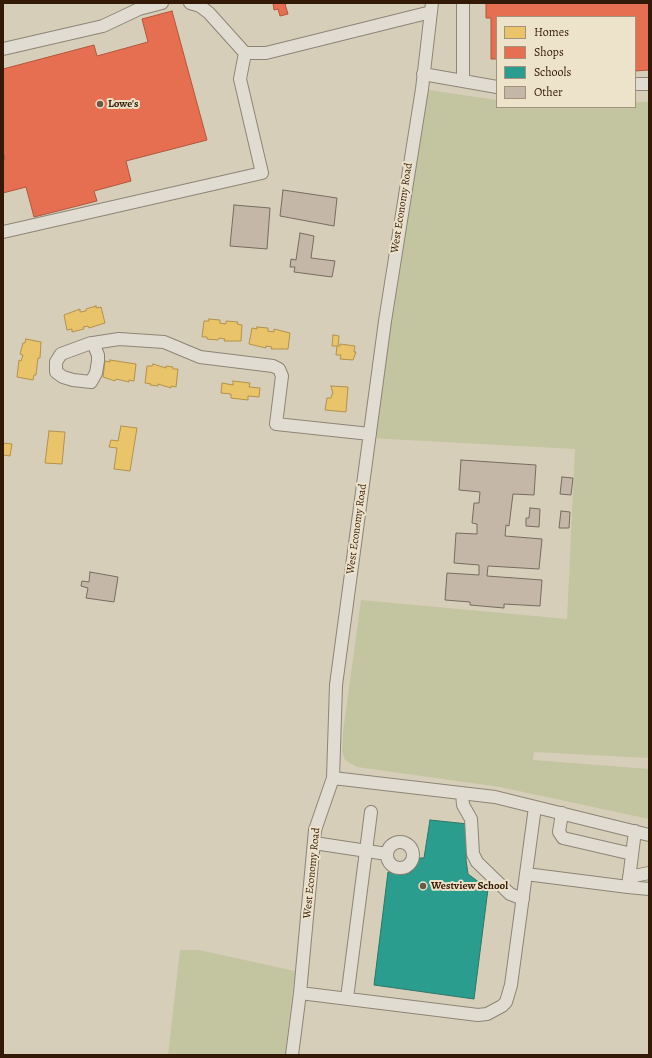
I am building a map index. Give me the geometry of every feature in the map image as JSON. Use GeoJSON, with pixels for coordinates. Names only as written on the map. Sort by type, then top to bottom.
{"type":"FeatureCollection","features":[{"type":"Feature","properties":{"kind":"street"},"geometry":{"type":"LineString","coordinates":[[3,50],[103,26],[139,9],[162,3]]}},
{"type":"Feature","properties":{"kind":"street"},"geometry":{"type":"LineString","coordinates":[[190,3],[200,6],[209,13],[245,53],[266,53],[431,7]]}},
{"type":"Feature","properties":{"kind":"street"},"geometry":{"type":"LineString","coordinates":[[463,3],[463,81]]}},
{"type":"Feature","properties":{"kind":"street","name":"West Economy Road"},"geometry":{"type":"LineString","coordinates":[[292,1055],[300,993],[315,830],[333,778],[336,685],[385,321],[423,74],[431,7]]}},
{"type":"Feature","properties":{"kind":"street"},"geometry":{"type":"LineString","coordinates":[[3,232],[262,173],[240,79],[245,53]]}},
{"type":"Feature","properties":{"kind":"street"},"geometry":{"type":"LineString","coordinates":[[423,74],[496,87]]}},
{"type":"Feature","properties":{"kind":"street"},"geometry":{"type":"LineString","coordinates":[[636,84],[649,84]]}},
{"type":"Feature","properties":{"kind":"street"},"geometry":{"type":"LineString","coordinates":[[94,343],[119,339],[156,341],[200,357],[273,366],[279,368],[282,376],[276,424],[370,434]]}},
{"type":"Feature","properties":{"kind":"street"},"geometry":{"type":"LineString","coordinates":[[333,778],[495,797],[649,835]]}},
{"type":"Feature","properties":{"kind":"street"},"geometry":{"type":"LineString","coordinates":[[462,793],[463,805],[470,819],[473,854],[477,862],[510,894],[523,899]]}},
{"type":"Feature","properties":{"kind":"street"},"geometry":{"type":"LineString","coordinates":[[300,993],[478,1015],[487,1014],[496,1010],[506,1002],[510,995],[535,807]]}},
{"type":"Feature","properties":{"kind":"street"},"geometry":{"type":"LineString","coordinates":[[347,998],[371,812]]}},
{"type":"Feature","properties":{"kind":"street"},"geometry":{"type":"LineString","coordinates":[[562,813],[559,832],[563,838],[632,854]]}},
{"type":"Feature","properties":{"kind":"street"},"geometry":{"type":"LineString","coordinates":[[629,882],[635,831]]}},
{"type":"Feature","properties":{"kind":"street"},"geometry":{"type":"LineString","coordinates":[[314,843],[387,854]]}},
{"type":"Feature","properties":{"kind":"street"},"geometry":{"type":"LineString","coordinates":[[629,882],[649,873]]}},
{"type":"Feature","properties":{"kind":"street"},"geometry":{"type":"LineString","coordinates":[[526,874],[629,882],[649,889]]}},
{"type":"Feature","properties":{"kind":"green space"},"geometry":{"type":"Polygon","coordinates":[[[422,89],[496,100],[496,108],[636,108],[636,102],[649,102],[649,758],[534,752],[533,760],[649,769],[649,819],[500,787],[357,767],[345,760],[342,751],[343,732],[361,600],[567,619],[575,449],[369,438],[422,89]]]}},
{"type":"Feature","properties":{"kind":"green space"},"geometry":{"type":"Polygon","coordinates":[[[180,950],[199,950],[295,971],[285,1055],[168,1055],[180,950]]]}},
{"type":"Feature","properties":{"kind":"building: Homes"},"geometry":{"type":"Polygon","coordinates":[[[96,306],[96,308],[101,307],[105,323],[89,328],[88,326],[83,327],[84,329],[72,332],[72,329],[67,330],[64,315],[80,309],[80,312],[86,311],[86,309],[96,306]]]}},
{"type":"Feature","properties":{"kind":"building: Homes"},"geometry":{"type":"Polygon","coordinates":[[[209,319],[220,320],[220,323],[226,324],[226,321],[238,322],[237,324],[242,325],[241,341],[224,341],[225,339],[219,338],[218,340],[202,337],[204,321],[209,321],[209,319]]]}},
{"type":"Feature","properties":{"kind":"building: Homes"},"geometry":{"type":"Polygon","coordinates":[[[257,327],[268,328],[268,331],[274,332],[274,329],[290,333],[288,349],[271,349],[272,347],[266,346],[266,348],[249,344],[252,328],[257,329],[257,327]]]}},
{"type":"Feature","properties":{"kind":"building: Homes"},"geometry":{"type":"Polygon","coordinates":[[[333,335],[339,336],[338,346],[340,346],[340,344],[355,346],[354,352],[356,352],[353,360],[340,359],[341,355],[336,355],[337,346],[332,346],[333,335]]]}},
{"type":"Feature","properties":{"kind":"building: Homes"},"geometry":{"type":"Polygon","coordinates":[[[26,339],[41,342],[40,358],[38,358],[36,375],[34,375],[33,380],[17,377],[19,360],[21,361],[23,355],[20,354],[23,343],[25,343],[26,339]]]}},
{"type":"Feature","properties":{"kind":"building: Homes"},"geometry":{"type":"Polygon","coordinates":[[[110,360],[136,364],[134,381],[129,380],[129,382],[116,379],[115,381],[103,377],[105,361],[110,362],[110,360]]]}},
{"type":"Feature","properties":{"kind":"building: Homes"},"geometry":{"type":"Polygon","coordinates":[[[153,364],[166,368],[166,366],[173,367],[173,369],[178,369],[176,387],[171,386],[171,388],[158,384],[158,386],[145,383],[147,366],[152,366],[153,364]]]}},
{"type":"Feature","properties":{"kind":"building: Homes"},"geometry":{"type":"Polygon","coordinates":[[[233,381],[250,383],[249,387],[260,388],[259,397],[248,396],[248,400],[231,398],[231,394],[221,393],[222,383],[233,385],[233,381]]]}},
{"type":"Feature","properties":{"kind":"building: Homes"},"geometry":{"type":"Polygon","coordinates":[[[331,386],[348,387],[346,412],[325,410],[327,398],[331,398],[333,394],[331,386]]]}},
{"type":"Feature","properties":{"kind":"building: Homes"},"geometry":{"type":"Polygon","coordinates":[[[121,426],[137,428],[130,471],[114,469],[117,448],[109,447],[111,440],[118,441],[121,426]]]}},
{"type":"Feature","properties":{"kind":"building: Homes"},"geometry":{"type":"Polygon","coordinates":[[[49,431],[65,432],[62,464],[45,463],[49,431]]]}},
{"type":"Feature","properties":{"kind":"building: Homes"},"geometry":{"type":"Polygon","coordinates":[[[3,443],[12,444],[10,456],[3,455],[3,443]]]}},
{"type":"Feature","properties":{"kind":"building: Shops"},"geometry":{"type":"Polygon","coordinates":[[[273,3],[290,3],[285,4],[288,14],[280,16],[278,9],[274,10],[273,3]]]}},
{"type":"Feature","properties":{"kind":"building: Shops"},"geometry":{"type":"Polygon","coordinates":[[[486,3],[649,3],[649,70],[636,71],[636,16],[496,16],[496,59],[491,59],[491,18],[486,18],[486,3]]]}},
{"type":"Feature","properties":{"kind":"building: Shops","name":"Lowe's"},"geometry":{"type":"Polygon","coordinates":[[[172,11],[207,140],[126,161],[131,181],[94,191],[97,201],[34,217],[26,187],[3,193],[3,160],[5,159],[3,152],[3,69],[94,45],[97,56],[148,42],[142,19],[172,11]]]}},
{"type":"Feature","properties":{"kind":"building: Schools"},"geometry":{"type":"Polygon","coordinates":[[[430,820],[468,824],[466,860],[468,874],[488,889],[474,999],[374,985],[388,872],[409,874],[416,867],[419,858],[424,858],[430,820]]]}},
{"type":"Feature","properties":{"kind":"building: Other"},"geometry":{"type":"Polygon","coordinates":[[[283,190],[337,198],[334,226],[280,216],[283,190]]]}},
{"type":"Feature","properties":{"kind":"building: Other"},"geometry":{"type":"Polygon","coordinates":[[[234,205],[270,208],[267,249],[230,246],[234,205]]]}},
{"type":"Feature","properties":{"kind":"building: Other"},"geometry":{"type":"Polygon","coordinates":[[[300,233],[314,236],[311,258],[335,261],[332,277],[294,272],[295,267],[290,267],[291,259],[296,260],[300,233]]]}},
{"type":"Feature","properties":{"kind":"building: Other"},"geometry":{"type":"Polygon","coordinates":[[[461,460],[536,465],[534,495],[513,494],[509,526],[506,525],[505,536],[542,539],[539,569],[488,566],[487,576],[542,580],[540,606],[504,604],[504,608],[470,605],[470,602],[445,600],[447,573],[479,575],[479,565],[454,563],[456,533],[477,534],[477,524],[472,523],[474,503],[479,503],[480,492],[459,490],[461,460]]]}},
{"type":"Feature","properties":{"kind":"building: Other"},"geometry":{"type":"Polygon","coordinates":[[[562,477],[573,478],[571,495],[560,494],[562,477]]]}},
{"type":"Feature","properties":{"kind":"building: Other"},"geometry":{"type":"Polygon","coordinates":[[[530,508],[540,509],[539,527],[526,526],[526,518],[529,518],[530,508]]]}},
{"type":"Feature","properties":{"kind":"building: Other"},"geometry":{"type":"Polygon","coordinates":[[[561,511],[570,512],[569,528],[559,528],[561,511]]]}},
{"type":"Feature","properties":{"kind":"building: Other"},"geometry":{"type":"Polygon","coordinates":[[[90,572],[118,577],[114,602],[86,598],[88,588],[81,586],[82,581],[89,582],[90,572]]]}},
{"type":"Feature","properties":{"kind":"place","name":"Lowe's"},"geometry":{"type":"Point","coordinates":[100,104]}},
{"type":"Feature","properties":{"kind":"place","name":"Westview School"},"geometry":{"type":"Point","coordinates":[423,886]}}]}
